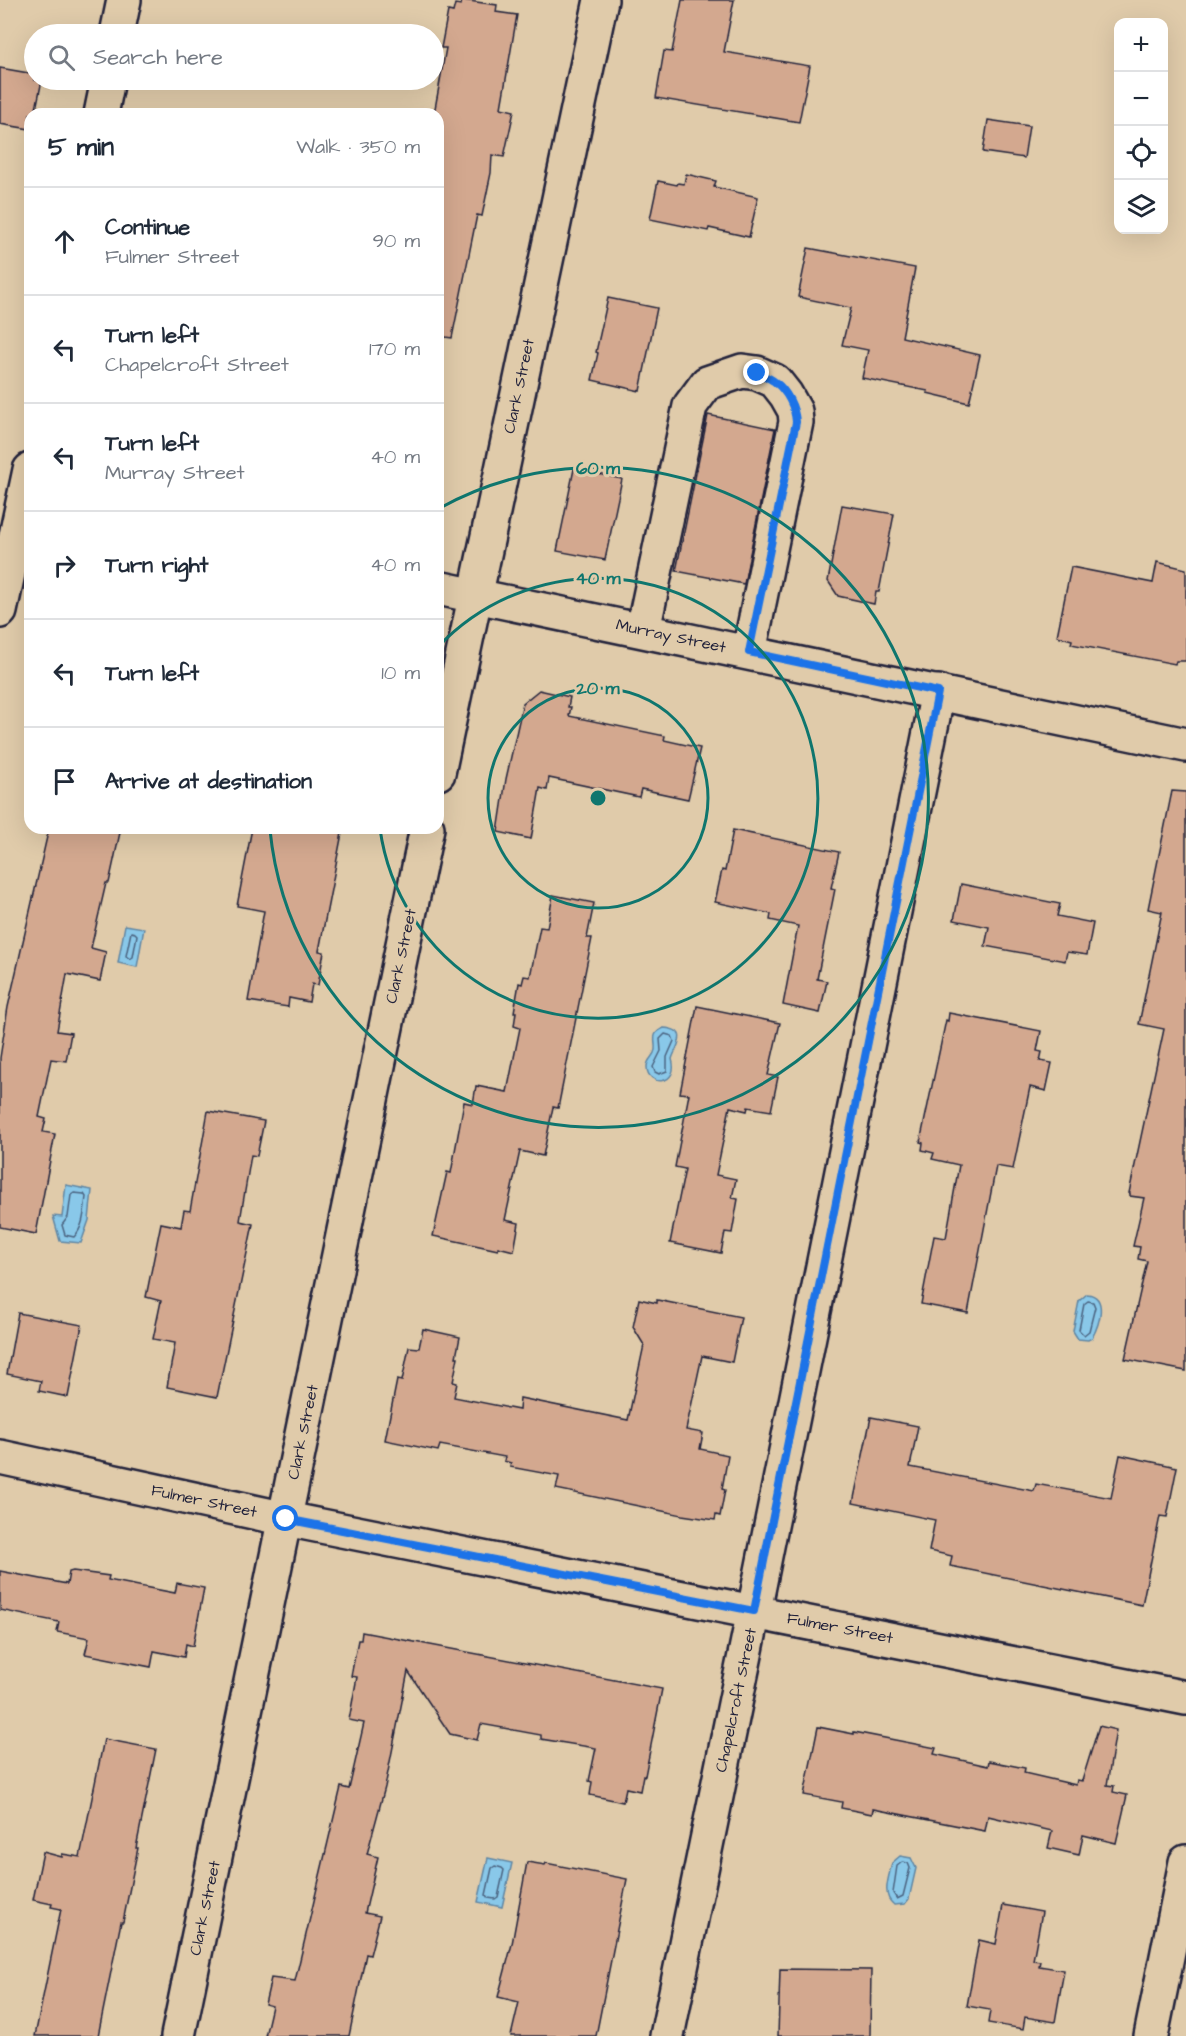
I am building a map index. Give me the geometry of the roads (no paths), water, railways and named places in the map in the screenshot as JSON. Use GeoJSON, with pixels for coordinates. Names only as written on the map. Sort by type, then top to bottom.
{"type":"FeatureCollection","features":[{"type":"Feature","properties":{"kind":"street"},"geometry":{"type":"LineString","coordinates":[[119,24],[123,0]]}},
{"type":"Feature","properties":{"kind":"street","name":"Clark Street"},"geometry":{"type":"LineString","coordinates":[[444,743],[601,0]]}},
{"type":"Feature","properties":{"kind":"street"},"geometry":{"type":"LineString","coordinates":[[102,108],[106,90]]}},
{"type":"Feature","properties":{"kind":"street"},"geometry":{"type":"LineString","coordinates":[[643,630],[690,406],[707,383],[742,371],[757,373],[775,381],[795,411],[796,422],[749,652]]}},
{"type":"Feature","properties":{"kind":"street"},"geometry":{"type":"LineString","coordinates":[[0,611],[17,508],[24,488]]}},
{"type":"Feature","properties":{"kind":"street","name":"Murray Street"},"geometry":{"type":"LineString","coordinates":[[444,589],[1186,745]]}},
{"type":"Feature","properties":{"kind":"street","name":"Chapelcroft Street"},"geometry":{"type":"LineString","coordinates":[[667,2036],[938,692]]}},
{"type":"Feature","properties":{"kind":"street","name":"Clark Street"},"geometry":{"type":"LineString","coordinates":[[178,2036],[426,834]]}},
{"type":"Feature","properties":{"kind":"street","name":"Fulmer Street"},"geometry":{"type":"LineString","coordinates":[[0,1458],[286,1519],[1186,1698]]}},
{"type":"Feature","properties":{"kind":"street"},"geometry":{"type":"LineString","coordinates":[[1151,2036],[1186,1862]]}},
{"type":"Feature","properties":{"kind":"water"},"geometry":{"type":"Polygon","coordinates":[[[125,925],[144,928],[137,967],[118,963],[125,925]]]}},
{"type":"Feature","properties":{"kind":"water"},"geometry":{"type":"Polygon","coordinates":[[[664,1028],[677,1032],[680,1039],[672,1059],[671,1074],[668,1079],[662,1081],[648,1074],[647,1064],[654,1052],[655,1035],[664,1028]]]}},
{"type":"Feature","properties":{"kind":"water"},"geometry":{"type":"Polygon","coordinates":[[[66,1185],[92,1190],[89,1220],[81,1243],[60,1241],[53,1216],[62,1217],[66,1185]]]}},
{"type":"Feature","properties":{"kind":"water"},"geometry":{"type":"Polygon","coordinates":[[[1087,1294],[1094,1296],[1100,1305],[1095,1332],[1088,1340],[1078,1339],[1073,1331],[1079,1301],[1087,1294]]]}},
{"type":"Feature","properties":{"kind":"water"},"geometry":{"type":"Polygon","coordinates":[[[900,1856],[911,1858],[916,1868],[909,1899],[905,1904],[894,1905],[888,1896],[887,1886],[892,1863],[900,1856]]]}},
{"type":"Feature","properties":{"kind":"water"},"geometry":{"type":"Polygon","coordinates":[[[488,1858],[512,1863],[502,1907],[478,1902],[488,1858]]]}}]}
